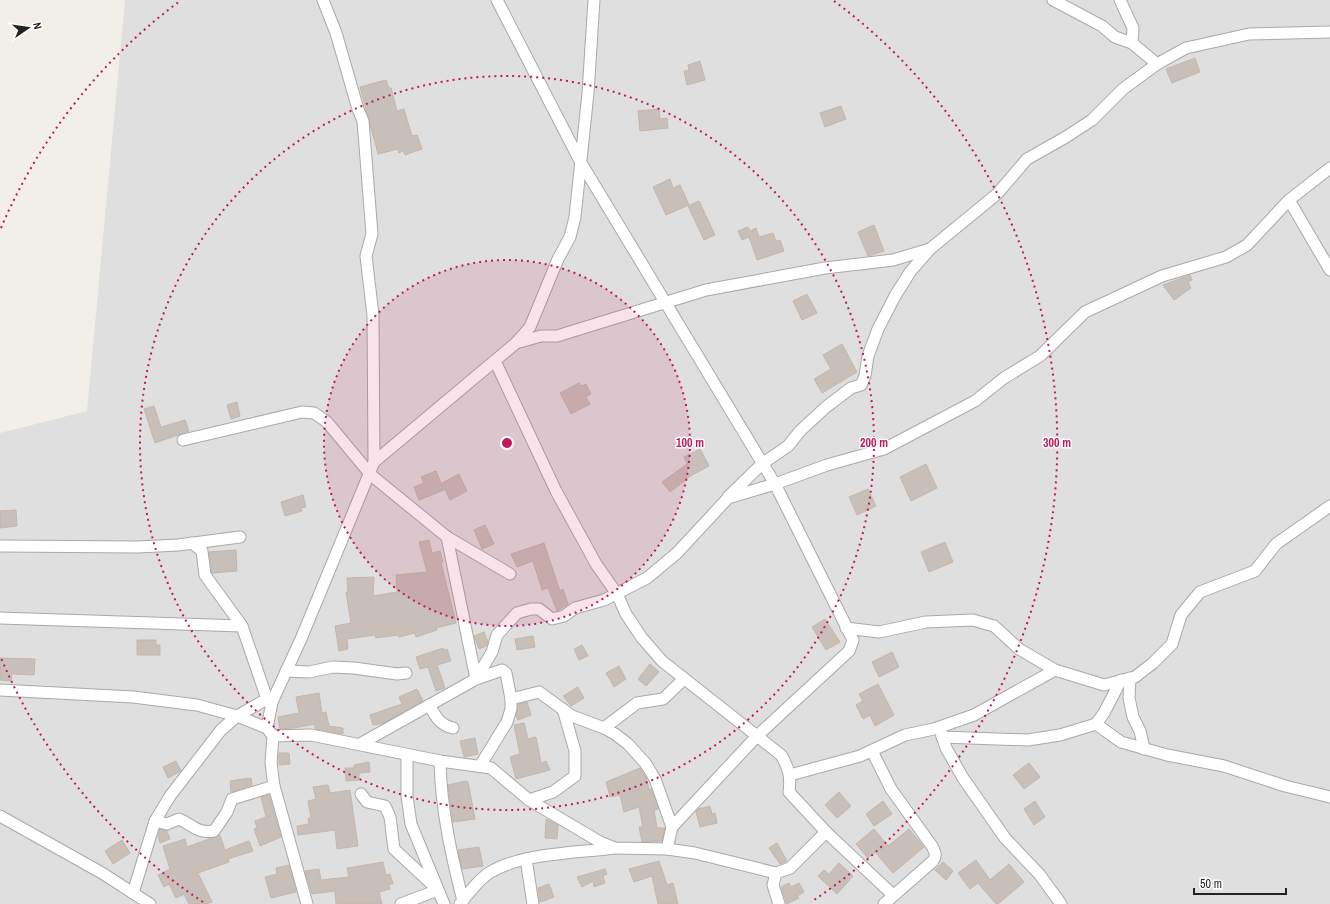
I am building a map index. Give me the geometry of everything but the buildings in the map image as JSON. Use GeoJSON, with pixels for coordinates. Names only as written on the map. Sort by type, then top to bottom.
{"type":"FeatureCollection","features":[{"type":"Feature","properties":{"kind":"street"},"geometry":{"type":"LineString","coordinates":[[133,893],[155,821],[170,796],[221,730],[237,716],[270,701],[286,671],[371,475],[374,462],[373,315],[366,256],[372,234],[363,120],[358,108],[336,33],[323,0]]}},
{"type":"Feature","properties":{"kind":"street"},"geometry":{"type":"LineString","coordinates":[[498,0],[580,161],[775,484],[853,640],[849,652],[757,736],[672,827],[667,849]]}},
{"type":"Feature","properties":{"kind":"street"},"geometry":{"type":"LineString","coordinates":[[374,462],[516,343],[530,327],[558,259],[570,237],[575,218],[588,93],[594,0]]}},
{"type":"Feature","properties":{"kind":"street"},"geometry":{"type":"LineString","coordinates":[[1053,0],[1102,26],[1115,37],[1132,43],[1157,64]]}},
{"type":"Feature","properties":{"kind":"street"},"geometry":{"type":"LineString","coordinates":[[1120,0],[1133,28],[1132,43]]}},
{"type":"Feature","properties":{"kind":"street"},"geometry":{"type":"LineString","coordinates":[[476,679],[492,652],[497,635],[517,612],[539,609],[552,619],[564,616],[575,608],[604,600],[647,578],[677,553],[762,464],[788,446],[800,431],[826,407],[851,388],[861,385],[865,376],[868,356],[878,329],[895,296],[910,272],[930,249],[997,194],[1027,160],[1092,120],[1123,89],[1157,64],[1186,48],[1249,34],[1330,32]]}},
{"type":"Feature","properties":{"kind":"street"},"geometry":{"type":"LineString","coordinates":[[728,498],[775,484],[827,465],[884,449],[975,401],[1004,378],[1040,356],[1085,312],[1162,276],[1226,257],[1247,245],[1289,200],[1330,168]]}},
{"type":"Feature","properties":{"kind":"street"},"geometry":{"type":"LineString","coordinates":[[1289,200],[1330,270]]}},
{"type":"Feature","properties":{"kind":"street"},"geometry":{"type":"LineString","coordinates":[[516,343],[541,336],[558,336],[706,290],[825,268],[893,260],[930,249]]}},
{"type":"Feature","properties":{"kind":"street"},"geometry":{"type":"LineString","coordinates":[[495,361],[556,491],[596,564],[617,594],[626,614],[642,638],[662,661],[781,755],[790,775],[789,792],[826,832],[893,895]]}},
{"type":"Feature","properties":{"kind":"street"},"geometry":{"type":"LineString","coordinates":[[183,440],[302,412],[314,413],[327,422],[371,475],[447,537],[510,574]]}},
{"type":"Feature","properties":{"kind":"street"},"geometry":{"type":"LineString","coordinates":[[846,628],[879,632],[926,622],[973,620],[994,626],[1019,649],[1055,670],[1104,685],[1125,679],[1153,663],[1172,644],[1181,615],[1200,592],[1255,571],[1276,544],[1330,506]]}},
{"type":"Feature","properties":{"kind":"street"},"geometry":{"type":"LineString","coordinates":[[0,546],[138,547],[192,543],[240,537]]}},
{"type":"Feature","properties":{"kind":"street"},"geometry":{"type":"LineString","coordinates":[[447,537],[476,679]]}},
{"type":"Feature","properties":{"kind":"street"},"geometry":{"type":"LineString","coordinates":[[192,543],[202,551],[205,575],[242,626],[270,701],[271,763],[274,786],[307,904]]}},
{"type":"Feature","properties":{"kind":"street"},"geometry":{"type":"LineString","coordinates":[[0,618],[242,626]]}},
{"type":"Feature","properties":{"kind":"street"},"geometry":{"type":"LineString","coordinates":[[286,671],[309,672],[333,667],[354,668],[397,674],[406,673]]}},
{"type":"Feature","properties":{"kind":"street"},"geometry":{"type":"LineString","coordinates":[[941,732],[1055,670]]}},
{"type":"Feature","properties":{"kind":"street"},"geometry":{"type":"LineString","coordinates":[[360,744],[476,679],[504,671],[511,699],[511,709],[506,722],[480,766]]}},
{"type":"Feature","properties":{"kind":"street"},"geometry":{"type":"LineString","coordinates":[[604,728],[637,703],[663,699],[684,678]]}},
{"type":"Feature","properties":{"kind":"street"},"geometry":{"type":"LineString","coordinates":[[790,775],[872,751],[905,735],[941,732],[1028,740],[1060,735],[1096,724],[1125,679]]}},
{"type":"Feature","properties":{"kind":"street"},"geometry":{"type":"LineString","coordinates":[[1125,679],[1133,717],[1140,731],[1144,749]]}},
{"type":"Feature","properties":{"kind":"street"},"geometry":{"type":"LineString","coordinates":[[0,690],[133,697],[197,705],[237,716],[270,732],[312,735],[440,761],[491,768],[529,800],[600,842],[615,848]]}},
{"type":"Feature","properties":{"kind":"street"},"geometry":{"type":"LineString","coordinates":[[511,699],[539,692],[572,716],[604,728],[628,744],[646,764],[655,779],[672,827]]}},
{"type":"Feature","properties":{"kind":"street"},"geometry":{"type":"LineString","coordinates":[[429,705],[438,721],[453,728]]}},
{"type":"Feature","properties":{"kind":"street"},"geometry":{"type":"LineString","coordinates":[[529,800],[553,792],[575,776],[575,751],[563,709]]}},
{"type":"Feature","properties":{"kind":"street"},"geometry":{"type":"LineString","coordinates":[[1096,724],[1121,742],[1167,755],[1224,766],[1285,786],[1330,797]]}},
{"type":"Feature","properties":{"kind":"street"},"geometry":{"type":"LineString","coordinates":[[941,732],[946,748],[963,778],[1005,838],[1040,875],[1061,904]]}},
{"type":"Feature","properties":{"kind":"street"},"geometry":{"type":"LineString","coordinates":[[872,751],[891,789],[932,846],[936,857],[884,904]]}},
{"type":"Feature","properties":{"kind":"street"},"geometry":{"type":"LineString","coordinates":[[407,754],[407,796],[411,824],[444,904]]}},
{"type":"Feature","properties":{"kind":"street"},"geometry":{"type":"LineString","coordinates":[[440,761],[445,821],[461,902]]}},
{"type":"Feature","properties":{"kind":"street"},"geometry":{"type":"LineString","coordinates":[[155,821],[167,824],[179,819],[199,831],[214,831],[227,812],[232,799],[274,786]]}},
{"type":"Feature","properties":{"kind":"street"},"geometry":{"type":"LineString","coordinates":[[361,794],[367,802],[385,806],[390,817],[394,849],[438,890]]}},
{"type":"Feature","properties":{"kind":"street"},"geometry":{"type":"LineString","coordinates":[[0,816],[102,873],[150,904]]}},
{"type":"Feature","properties":{"kind":"street"},"geometry":{"type":"LineString","coordinates":[[461,902],[488,873],[509,863],[526,859],[615,848],[667,849],[695,853],[776,873],[790,868],[826,832]]}},
{"type":"Feature","properties":{"kind":"street"},"geometry":{"type":"LineString","coordinates":[[526,859],[533,904]]}},
{"type":"Feature","properties":{"kind":"street"},"geometry":{"type":"LineString","coordinates":[[776,873],[773,885],[779,904]]}},
{"type":"Feature","properties":{"kind":"street"},"geometry":{"type":"LineString","coordinates":[[401,904],[438,890]]}},
{"type":"Feature","properties":{"kind":"shaded area"},"geometry":{"type":"Polygon","coordinates":[[[125,0],[1330,0],[1330,904],[0,904],[0,433],[87,411],[125,0]]]}}]}
